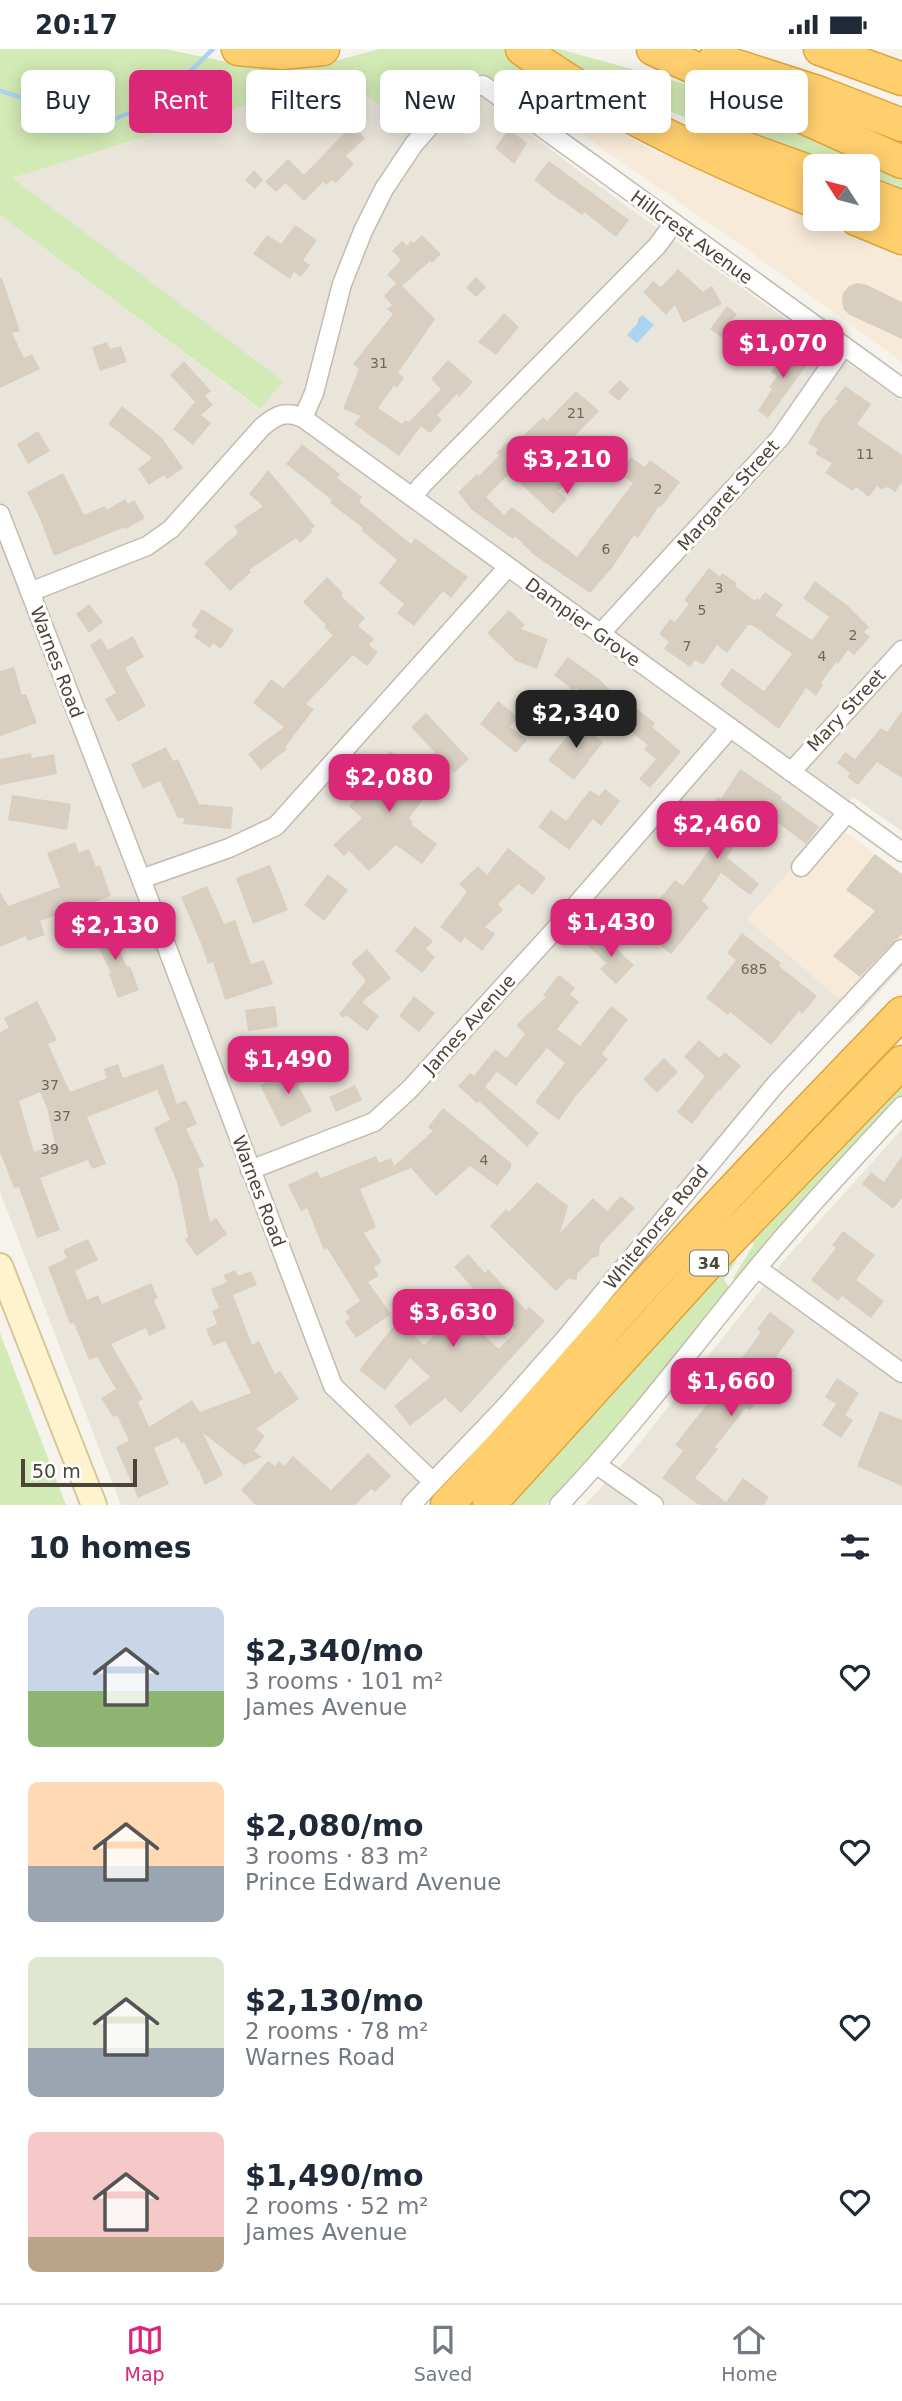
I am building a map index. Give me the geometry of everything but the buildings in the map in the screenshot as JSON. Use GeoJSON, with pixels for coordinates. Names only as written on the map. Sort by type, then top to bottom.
{"type":"FeatureCollection","features":[{"type":"Feature","properties":{"kind":"highway"},"geometry":{"type":"LineString","coordinates":[[238,49],[282,53],[323,49]]}},
{"type":"Feature","properties":{"kind":"highway"},"geometry":{"type":"LineString","coordinates":[[522,49],[555,70]]}},
{"type":"Feature","properties":{"kind":"highway"},"geometry":{"type":"LineString","coordinates":[[653,49],[902,162]]}},
{"type":"Feature","properties":{"kind":"highway"},"geometry":{"type":"LineString","coordinates":[[681,49],[770,76],[902,125]]}},
{"type":"Feature","properties":{"kind":"highway"},"geometry":{"type":"LineString","coordinates":[[820,49],[902,79]]}},
{"type":"Feature","properties":{"kind":"highway"},"geometry":{"type":"LineString","coordinates":[[671,122],[803,169]]}},
{"type":"Feature","properties":{"kind":"highway"},"geometry":{"type":"LineString","coordinates":[[663,133],[736,169],[803,197]]}},
{"type":"Feature","properties":{"kind":"highway"},"geometry":{"type":"LineString","coordinates":[[880,199],[902,207]]}},
{"type":"Feature","properties":{"kind":"highway"},"geometry":{"type":"LineString","coordinates":[[880,229],[902,238]]}},
{"type":"Feature","properties":{"kind":"highway","name":"Whitehorse Road"},"geometry":{"type":"LineString","coordinates":[[440,1493],[499,1450],[623,1309],[741,1181],[902,1013]]}},
{"type":"Feature","properties":{"kind":"highway","name":"34"},"geometry":{"type":"LineString","coordinates":[[489,1505],[722,1248],[902,1062]]}},
{"type":"Feature","properties":{"kind":"main road"},"geometry":{"type":"LineString","coordinates":[[0,1266],[94,1505]]}},
{"type":"Feature","properties":{"kind":"street","name":"Hillcrest Avenue"},"geometry":{"type":"LineString","coordinates":[[303,418],[314,393],[342,284],[363,231],[384,189],[414,144],[438,117],[468,89],[483,85],[902,387]]}},
{"type":"Feature","properties":{"kind":"street"},"geometry":{"type":"LineString","coordinates":[[413,497],[657,246],[674,223]]}},
{"type":"Feature","properties":{"kind":"street","name":"Margaret Street"},"geometry":{"type":"LineString","coordinates":[[600,634],[780,438],[844,346]]}},
{"type":"Feature","properties":{"kind":"street"},"geometry":{"type":"LineString","coordinates":[[30,592],[147,546],[171,529],[262,427],[281,414],[292,413],[303,418]]}},
{"type":"Feature","properties":{"kind":"street","name":"Dampier Grove"},"geometry":{"type":"LineString","coordinates":[[303,418],[902,852]]}},
{"type":"Feature","properties":{"kind":"street","name":"Warnes Road"},"geometry":{"type":"LineString","coordinates":[[0,515],[333,1386],[440,1493]]}},
{"type":"Feature","properties":{"kind":"street"},"geometry":{"type":"LineString","coordinates":[[141,879],[229,848],[276,826],[508,567]]}},
{"type":"Feature","properties":{"kind":"street","name":"Mary Street"},"geometry":{"type":"LineString","coordinates":[[791,772],[902,650]]}},
{"type":"Feature","properties":{"kind":"street","name":"James Avenue"},"geometry":{"type":"LineString","coordinates":[[250,1170],[374,1122],[410,1089],[550,935],[730,728]]}},
{"type":"Feature","properties":{"kind":"street"},"geometry":{"type":"LineString","coordinates":[[801,867],[848,812]]}},
{"type":"Feature","properties":{"kind":"street","name":"Whitehorse Road"},"geometry":{"type":"LineString","coordinates":[[411,1505],[440,1493],[504,1408],[564,1340],[775,1085],[902,949]]}},
{"type":"Feature","properties":{"kind":"street"},"geometry":{"type":"LineString","coordinates":[[559,1505],[663,1387],[757,1268],[902,1106]]}},
{"type":"Feature","properties":{"kind":"street"},"geometry":{"type":"LineString","coordinates":[[757,1268],[902,1373]]}},
{"type":"Feature","properties":{"kind":"street"},"geometry":{"type":"LineString","coordinates":[[597,1465],[654,1505]]}},
{"type":"Feature","properties":{"kind":"shaded area"},"geometry":{"type":"Polygon","coordinates":[[[480,96],[494,107],[494,133],[529,133],[629,208],[902,401],[902,831],[853,797],[747,919],[843,1002],[730,1126],[507,1392],[454,1451],[399,1505],[121,1505],[0,1192],[0,215],[259,409],[11,178],[157,133],[232,133],[232,110],[246,106],[246,133],[366,133],[366,97],[370,97],[380,107],[380,133],[480,133],[480,96]]]}},
{"type":"Feature","properties":{"kind":"shaded area"},"geometry":{"type":"Polygon","coordinates":[[[580,133],[624,133],[661,156],[666,152],[803,215],[803,231],[840,231],[902,258],[902,362],[580,133]]]}},
{"type":"Feature","properties":{"kind":"shaded area"},"geometry":{"type":"Polygon","coordinates":[[[833,823],[902,874],[902,937],[843,1002],[747,919],[833,823]]]}},
{"type":"Feature","properties":{"kind":"shaded area"},"geometry":{"type":"Polygon","coordinates":[[[902,959],[902,967],[849,1025],[845,1021],[902,959]]]}},
{"type":"Feature","properties":{"kind":"shaded area"},"geometry":{"type":"Polygon","coordinates":[[[902,1129],[902,1505],[585,1505],[627,1459],[786,1258],[902,1129]]]}},
{"type":"Feature","properties":{"kind":"green space"},"geometry":{"type":"Polygon","coordinates":[[[0,49],[165,49],[256,68],[334,61],[380,49],[503,49],[531,70],[494,70],[494,80],[480,74],[480,70],[380,70],[380,107],[370,97],[366,97],[366,70],[246,70],[246,106],[232,110],[232,70],[129,70],[129,133],[157,133],[12,178],[283,381],[260,409],[0,215],[0,49]]]}},
{"type":"Feature","properties":{"kind":"green space"},"geometry":{"type":"Polygon","coordinates":[[[550,49],[559,49],[635,70],[585,70],[550,49]]]}},
{"type":"Feature","properties":{"kind":"green space"},"geometry":{"type":"Polygon","coordinates":[[[671,80],[685,84],[685,117],[671,112],[671,80]]]}},
{"type":"Feature","properties":{"kind":"green space"},"geometry":{"type":"Polygon","coordinates":[[[808,131],[858,154],[803,154],[803,162],[726,133],[808,133],[808,131]]]}},
{"type":"Feature","properties":{"kind":"green space"},"geometry":{"type":"Polygon","coordinates":[[[880,164],[902,174],[902,201],[880,192],[880,164]]]}},
{"type":"Feature","properties":{"kind":"green space"},"geometry":{"type":"Polygon","coordinates":[[[902,1087],[902,1095],[736,1280],[733,1278],[754,1244],[749,1238],[902,1087]]]}},
{"type":"Feature","properties":{"kind":"green space"},"geometry":{"type":"Polygon","coordinates":[[[735,1258],[737,1260],[724,1280],[730,1288],[639,1403],[546,1505],[505,1505],[735,1258]]]}},
{"type":"Feature","properties":{"kind":"green space"},"geometry":{"type":"Polygon","coordinates":[[[0,1333],[66,1505],[0,1505],[0,1333]]]}},
{"type":"Feature","properties":{"kind":"water"},"geometry":{"type":"Polygon","coordinates":[[[642,315],[654,325],[637,343],[627,335],[642,315]]]}},
{"type":"Feature","properties":{"kind":"waterway"},"geometry":{"type":"LineString","coordinates":[[0,91],[106,123],[163,98],[213,49]]}}]}
